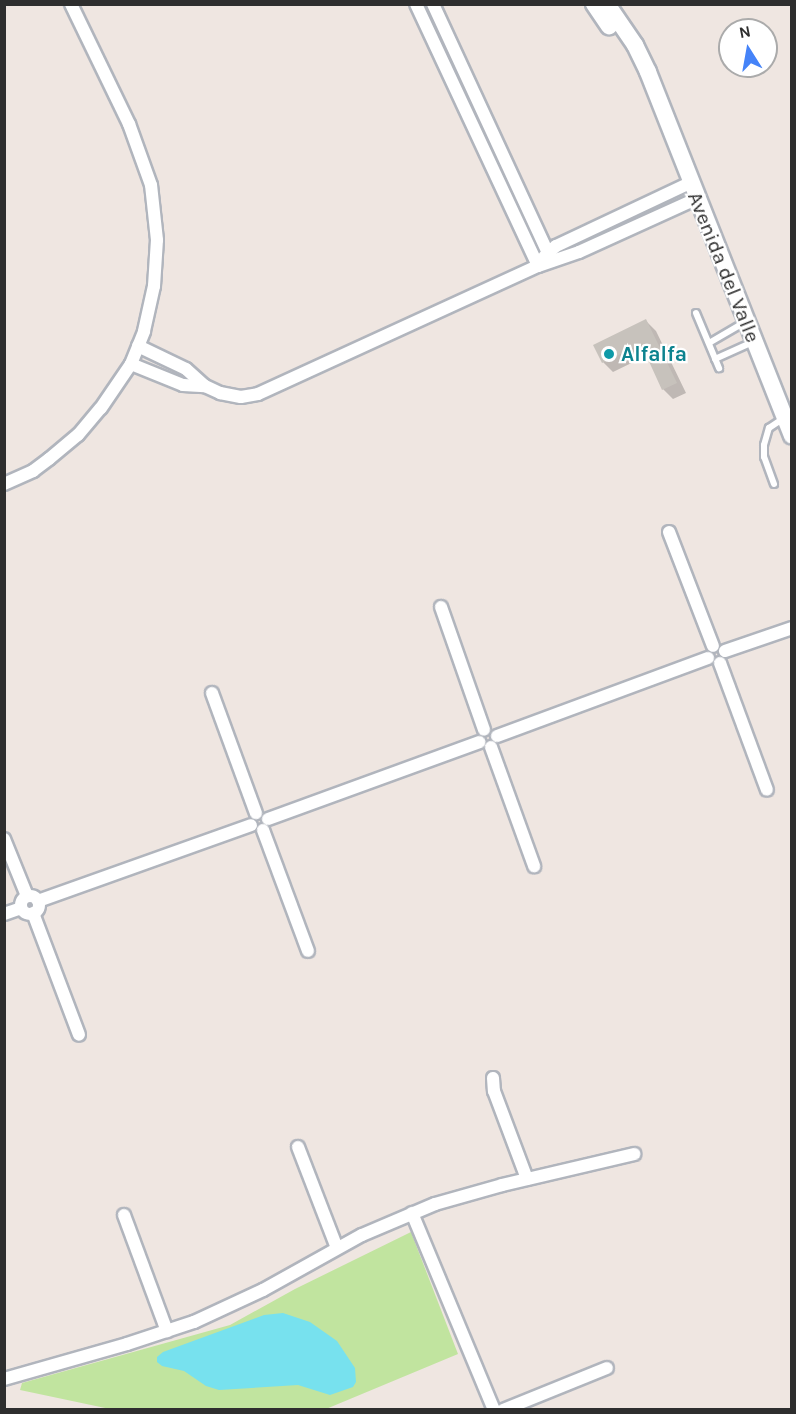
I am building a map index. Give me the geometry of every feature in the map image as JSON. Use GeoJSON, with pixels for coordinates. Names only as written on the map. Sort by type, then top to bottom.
{"type":"FeatureCollection","features":[{"type":"Feature","properties":{"kind":"street"},"geometry":{"type":"LineString","coordinates":[[4,484],[41,466],[78,435],[101,408],[131,364],[152,301],[157,255],[156,222],[151,185],[129,124],[71,4]]}},
{"type":"Feature","properties":{"kind":"street"},"geometry":{"type":"LineString","coordinates":[[416,4],[538,266]]}},
{"type":"Feature","properties":{"kind":"street"},"geometry":{"type":"LineString","coordinates":[[433,4],[550,257]]}},
{"type":"Feature","properties":{"kind":"street","name":"Avenida del Valle"},"geometry":{"type":"LineString","coordinates":[[594,4],[635,62],[657,99]]}},
{"type":"Feature","properties":{"kind":"street","name":"Avenida del Valle"},"geometry":{"type":"LineString","coordinates":[[612,8],[642,58],[753,342],[792,435]]}},
{"type":"Feature","properties":{"kind":"street"},"geometry":{"type":"LineString","coordinates":[[131,364],[183,385],[205,386],[234,396],[258,394],[538,266],[550,257],[693,191]]}},
{"type":"Feature","properties":{"kind":"street"},"geometry":{"type":"LineString","coordinates":[[138,346],[186,369],[205,386]]}},
{"type":"Feature","properties":{"kind":"street"},"geometry":{"type":"LineString","coordinates":[[669,531],[767,790]]}},
{"type":"Feature","properties":{"kind":"street"},"geometry":{"type":"LineString","coordinates":[[441,607],[484,730],[493,731],[489,742],[534,866]]}},
{"type":"Feature","properties":{"kind":"street"},"geometry":{"type":"LineString","coordinates":[[4,914],[259,821],[489,742],[792,627]]}},
{"type":"Feature","properties":{"kind":"street"},"geometry":{"type":"LineString","coordinates":[[212,693],[308,951]]}},
{"type":"Feature","properties":{"kind":"street"},"geometry":{"type":"LineString","coordinates":[[4,838],[79,1035]]}},
{"type":"Feature","properties":{"kind":"street"},"geometry":{"type":"LineString","coordinates":[[493,1078],[494,1091],[527,1179]]}},
{"type":"Feature","properties":{"kind":"street"},"geometry":{"type":"LineString","coordinates":[[298,1147],[337,1248]]}},
{"type":"Feature","properties":{"kind":"street"},"geometry":{"type":"LineString","coordinates":[[4,1378],[167,1331],[242,1300],[337,1248],[412,1214],[466,1194],[634,1154]]}},
{"type":"Feature","properties":{"kind":"street"},"geometry":{"type":"LineString","coordinates":[[412,1214],[494,1410]]}},
{"type":"Feature","properties":{"kind":"street"},"geometry":{"type":"LineString","coordinates":[[124,1215],[167,1331]]}},
{"type":"Feature","properties":{"kind":"street"},"geometry":{"type":"LineString","coordinates":[[503,1410],[607,1368]]}},
{"type":"Feature","properties":{"kind":"lane"},"geometry":{"type":"LineString","coordinates":[[696,313],[719,368]]}},
{"type":"Feature","properties":{"kind":"lane"},"geometry":{"type":"LineString","coordinates":[[709,343],[746,322]]}},
{"type":"Feature","properties":{"kind":"lane"},"geometry":{"type":"LineString","coordinates":[[715,359],[753,342]]}},
{"type":"Feature","properties":{"kind":"lane"},"geometry":{"type":"LineString","coordinates":[[774,484],[764,457],[764,444],[769,429],[784,418]]}},
{"type":"Feature","properties":{"kind":"green space"},"geometry":{"type":"Polygon","coordinates":[[[411,1232],[458,1354],[326,1409],[110,1409],[20,1390],[22,1383],[230,1325],[295,1289],[411,1232]]]}},
{"type":"Feature","properties":{"kind":"water"},"geometry":{"type":"Polygon","coordinates":[[[283,1313],[310,1322],[337,1341],[355,1368],[356,1382],[353,1387],[330,1395],[298,1385],[219,1390],[206,1386],[184,1371],[162,1366],[157,1362],[157,1357],[163,1352],[264,1315],[283,1313]]]}},
{"type":"Feature","properties":{"kind":"building","name":"Alfalfa"},"geometry":{"type":"Polygon","coordinates":[[[646,319],[677,383],[662,390],[641,344],[602,363],[593,345],[646,319]]]}},
{"type":"Feature","properties":{"kind":"place","name":"Alfalfa"},"geometry":{"type":"Point","coordinates":[609,354]}}]}
